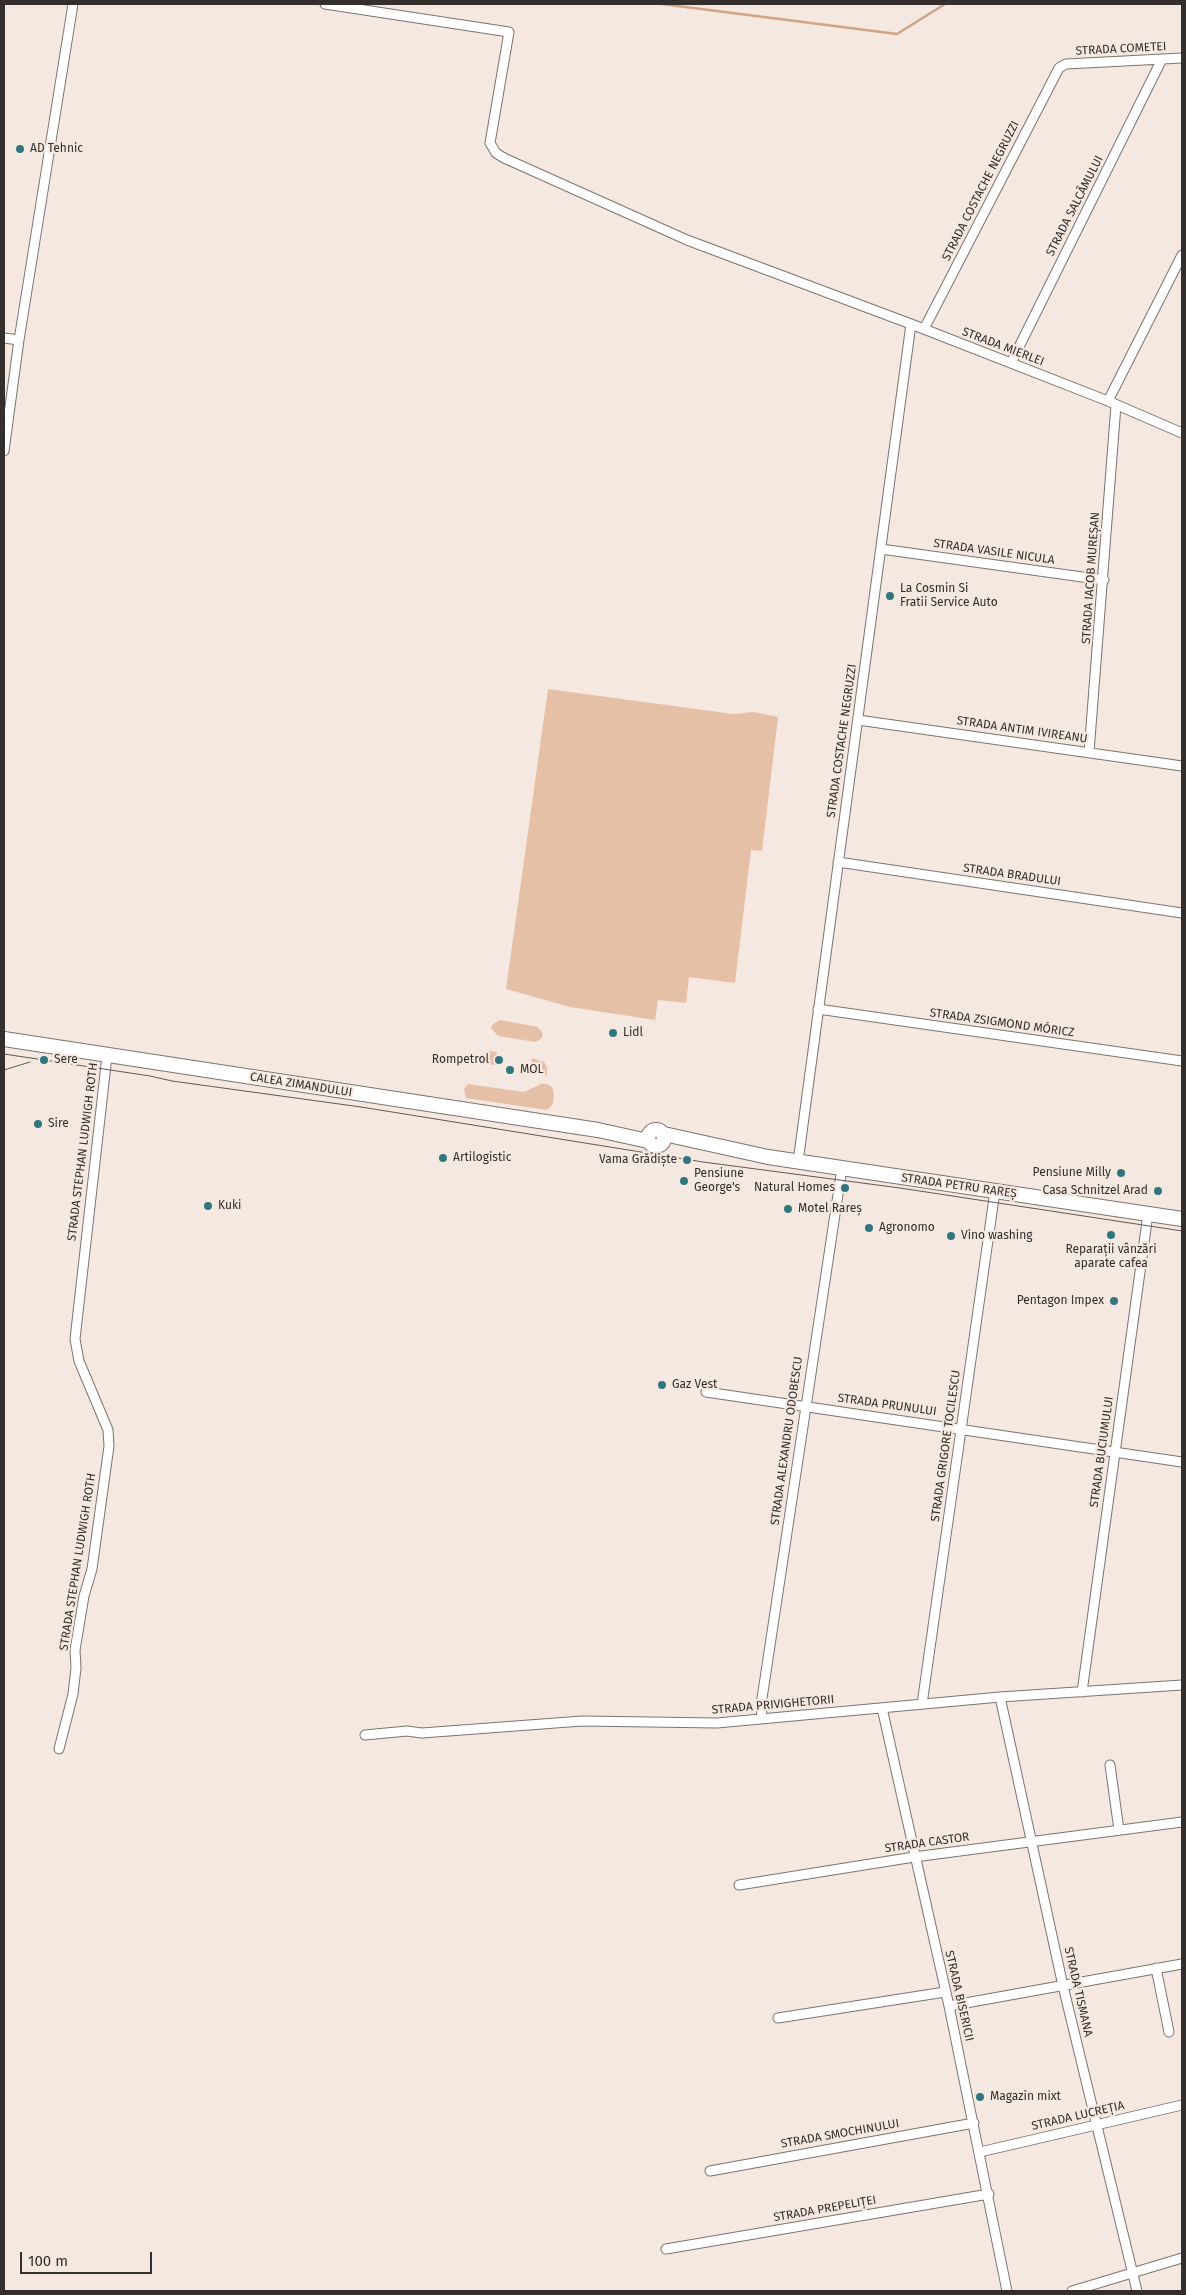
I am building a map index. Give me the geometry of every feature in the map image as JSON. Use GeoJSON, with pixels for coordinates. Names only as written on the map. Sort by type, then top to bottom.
{"type":"FeatureCollection","features":[{"type":"Feature","properties":{"kind":"main road","name":"CALEA ZIMANDULUI"},"geometry":{"type":"LineString","coordinates":[[4,1039],[736,1151]]}},
{"type":"Feature","properties":{"kind":"main road","name":"STRADA PETRU RAREȘ"},"geometry":{"type":"LineString","coordinates":[[736,1151],[798,1162],[1182,1219]]}},
{"type":"Feature","properties":{"kind":"street"},"geometry":{"type":"LineString","coordinates":[[4,451],[19,340],[73,4]]}},
{"type":"Feature","properties":{"kind":"street","name":"STRADA MIERLEI"},"geometry":{"type":"LineString","coordinates":[[325,4],[509,32],[490,139],[492,148],[496,152],[687,240],[924,329],[1182,432]]}},
{"type":"Feature","properties":{"kind":"street","name":"STRADA COMETEI"},"geometry":{"type":"LineString","coordinates":[[1062,65],[1182,58]]}},
{"type":"Feature","properties":{"kind":"street","name":"STRADA SALCÂMULUI"},"geometry":{"type":"LineString","coordinates":[[1010,363],[1162,59]]}},
{"type":"Feature","properties":{"kind":"street","name":"STRADA COSTACHE NEGRUZZI"},"geometry":{"type":"LineString","coordinates":[[924,329],[1051,80],[1062,65]]}},
{"type":"Feature","properties":{"kind":"street","name":"STRADA IACOB MUREȘAN"},"geometry":{"type":"LineString","coordinates":[[1089,752],[1104,580],[1112,403],[1182,255]]}},
{"type":"Feature","properties":{"kind":"street","name":"STRADA COSTACHE NEGRUZZI"},"geometry":{"type":"LineString","coordinates":[[798,1162],[910,324]]}},
{"type":"Feature","properties":{"kind":"street"},"geometry":{"type":"LineString","coordinates":[[4,338],[19,340]]}},
{"type":"Feature","properties":{"kind":"street","name":"STRADA VASILE NICULA"},"geometry":{"type":"LineString","coordinates":[[881,549],[1104,580]]}},
{"type":"Feature","properties":{"kind":"street","name":"STRADA ANTIM IVIREANU"},"geometry":{"type":"LineString","coordinates":[[858,720],[1182,766]]}},
{"type":"Feature","properties":{"kind":"street","name":"STRADA BRADULUI"},"geometry":{"type":"LineString","coordinates":[[838,862],[1182,913]]}},
{"type":"Feature","properties":{"kind":"street","name":"STRADA ZSIGMOND MÓRICZ"},"geometry":{"type":"LineString","coordinates":[[818,1009],[1182,1061]]}},
{"type":"Feature","properties":{"kind":"street","name":"STRADA STEPHAN LUDWIGH ROTH"},"geometry":{"type":"LineString","coordinates":[[59,1749],[73,1694],[76,1668],[74,1650],[84,1596],[92,1569],[109,1446],[108,1430],[79,1361],[75,1339],[107,1056]]}},
{"type":"Feature","properties":{"kind":"street","name":"STRADA ALEXANDRU ODOBESCU"},"geometry":{"type":"LineString","coordinates":[[762,1718],[761,1705],[842,1168]]}},
{"type":"Feature","properties":{"kind":"street","name":"STRADA GRIGORE TOCILESCU"},"geometry":{"type":"LineString","coordinates":[[922,1704],[995,1191]]}},
{"type":"Feature","properties":{"kind":"street","name":"STRADA BUCIUMULUI"},"geometry":{"type":"LineString","coordinates":[[1082,1692],[1148,1214]]}},
{"type":"Feature","properties":{"kind":"street","name":"STRADA PRUNULUI"},"geometry":{"type":"LineString","coordinates":[[706,1392],[1182,1462]]}},
{"type":"Feature","properties":{"kind":"street","name":"STRADA PRIVIGHETORII"},"geometry":{"type":"LineString","coordinates":[[365,1735],[392,1732],[422,1733],[582,1721],[717,1723],[1000,1697],[1182,1685]]}},
{"type":"Feature","properties":{"kind":"street","name":"STRADA TISMANA"},"geometry":{"type":"LineString","coordinates":[[1000,1697],[1030,1841],[1131,2273],[1137,2291]]}},
{"type":"Feature","properties":{"kind":"street","name":"STRADA BISERICII"},"geometry":{"type":"LineString","coordinates":[[882,1708],[949,2006],[989,2194],[1007,2291]]}},
{"type":"Feature","properties":{"kind":"street"},"geometry":{"type":"LineString","coordinates":[[1110,1765],[1119,1830]]}},
{"type":"Feature","properties":{"kind":"street","name":"STRADA CASTOR"},"geometry":{"type":"LineString","coordinates":[[738,1885],[914,1857],[1182,1822]]}},
{"type":"Feature","properties":{"kind":"street"},"geometry":{"type":"LineString","coordinates":[[949,2006],[1182,1964]]}},
{"type":"Feature","properties":{"kind":"street"},"geometry":{"type":"LineString","coordinates":[[1156,1968],[1169,2032]]}},
{"type":"Feature","properties":{"kind":"street"},"geometry":{"type":"LineString","coordinates":[[778,2018],[945,1992]]}},
{"type":"Feature","properties":{"kind":"street","name":"STRADA LUCREȚIA"},"geometry":{"type":"LineString","coordinates":[[980,2152],[1182,2105]]}},
{"type":"Feature","properties":{"kind":"street","name":"STRADA SMOCHINULUI"},"geometry":{"type":"LineString","coordinates":[[710,2171],[974,2123]]}},
{"type":"Feature","properties":{"kind":"street","name":"STRADA PREPELIȚEI"},"geometry":{"type":"LineString","coordinates":[[666,2249],[989,2194]]}},
{"type":"Feature","properties":{"kind":"street"},"geometry":{"type":"LineString","coordinates":[[1072,2291],[1182,2258]]}},
{"type":"Feature","properties":{"kind":"shaded area"},"geometry":{"type":"Polygon","coordinates":[[[548,689],[733,714],[753,712],[778,717],[762,851],[751,850],[735,983],[689,977],[686,1003],[658,1000],[655,1020],[570,1007],[506,989],[548,689]]]}},
{"type":"Feature","properties":{"kind":"shaded area"},"geometry":{"type":"Polygon","coordinates":[[[500,1020],[538,1027],[543,1034],[542,1038],[536,1042],[498,1036],[491,1028],[492,1025],[500,1020]]]}},
{"type":"Feature","properties":{"kind":"shaded area"},"geometry":{"type":"Polygon","coordinates":[[[490,1051],[497,1052],[495,1065],[478,1063],[490,1051]]]}},
{"type":"Feature","properties":{"kind":"shaded area"},"geometry":{"type":"Polygon","coordinates":[[[532,1058],[544,1062],[547,1067],[547,1075],[531,1072],[532,1058]]]}},
{"type":"Feature","properties":{"kind":"shaded area"},"geometry":{"type":"Polygon","coordinates":[[[468,1084],[524,1092],[541,1084],[547,1084],[552,1087],[554,1094],[553,1104],[547,1110],[466,1098],[464,1089],[468,1084]]]}},
{"type":"Feature","properties":{"kind":"waterway"},"geometry":{"type":"LineString","coordinates":[[662,4],[897,34],[945,4]]}},
{"type":"Feature","properties":{"kind":"tram line"},"geometry":{"type":"LineString","coordinates":[[4,1054],[172,1081],[361,1107],[703,1162],[900,1188],[1182,1231]]}},
{"type":"Feature","properties":{"kind":"tram line"},"geometry":{"type":"LineString","coordinates":[[4,1070],[30,1062]]}},
{"type":"Feature","properties":{"kind":"place","name":"AD Tehnic"},"geometry":{"type":"Point","coordinates":[20,149]}},
{"type":"Feature","properties":{"kind":"place","name":"La Cosmin Si Fratii Service Auto"},"geometry":{"type":"Point","coordinates":[890,596]}},
{"type":"Feature","properties":{"kind":"place","name":"Lidl"},"geometry":{"type":"Point","coordinates":[613,1033]}},
{"type":"Feature","properties":{"kind":"place","name":"Sere"},"geometry":{"type":"Point","coordinates":[44,1060]}},
{"type":"Feature","properties":{"kind":"place","name":"Rompetrol"},"geometry":{"type":"Point","coordinates":[499,1060]}},
{"type":"Feature","properties":{"kind":"place","name":"MOL"},"geometry":{"type":"Point","coordinates":[510,1070]}},
{"type":"Feature","properties":{"kind":"place","name":"Sire"},"geometry":{"type":"Point","coordinates":[38,1124]}},
{"type":"Feature","properties":{"kind":"place","name":"Artilogistic"},"geometry":{"type":"Point","coordinates":[443,1158]}},
{"type":"Feature","properties":{"kind":"place","name":"Vama Grădiște"},"geometry":{"type":"Point","coordinates":[687,1160]}},
{"type":"Feature","properties":{"kind":"place","name":"Pensiune Milly"},"geometry":{"type":"Point","coordinates":[1121,1173]}},
{"type":"Feature","properties":{"kind":"place","name":"Pensiune George's"},"geometry":{"type":"Point","coordinates":[684,1181]}},
{"type":"Feature","properties":{"kind":"place","name":"Natural Homes"},"geometry":{"type":"Point","coordinates":[845,1188]}},
{"type":"Feature","properties":{"kind":"place","name":"Casa Schnitzel Arad"},"geometry":{"type":"Point","coordinates":[1158,1191]}},
{"type":"Feature","properties":{"kind":"place","name":"Kuki"},"geometry":{"type":"Point","coordinates":[208,1206]}},
{"type":"Feature","properties":{"kind":"place","name":"Motel Rareș"},"geometry":{"type":"Point","coordinates":[788,1209]}},
{"type":"Feature","properties":{"kind":"place","name":"Agronomo"},"geometry":{"type":"Point","coordinates":[869,1228]}},
{"type":"Feature","properties":{"kind":"place","name":"Reparații vânzări aparate cafea"},"geometry":{"type":"Point","coordinates":[1111,1235]}},
{"type":"Feature","properties":{"kind":"place","name":"Vino washing"},"geometry":{"type":"Point","coordinates":[951,1236]}},
{"type":"Feature","properties":{"kind":"place","name":"Pentagon Impex"},"geometry":{"type":"Point","coordinates":[1114,1301]}},
{"type":"Feature","properties":{"kind":"place","name":"Gaz Vest"},"geometry":{"type":"Point","coordinates":[662,1385]}},
{"type":"Feature","properties":{"kind":"place","name":"Magazin mixt"},"geometry":{"type":"Point","coordinates":[980,2097]}}]}
